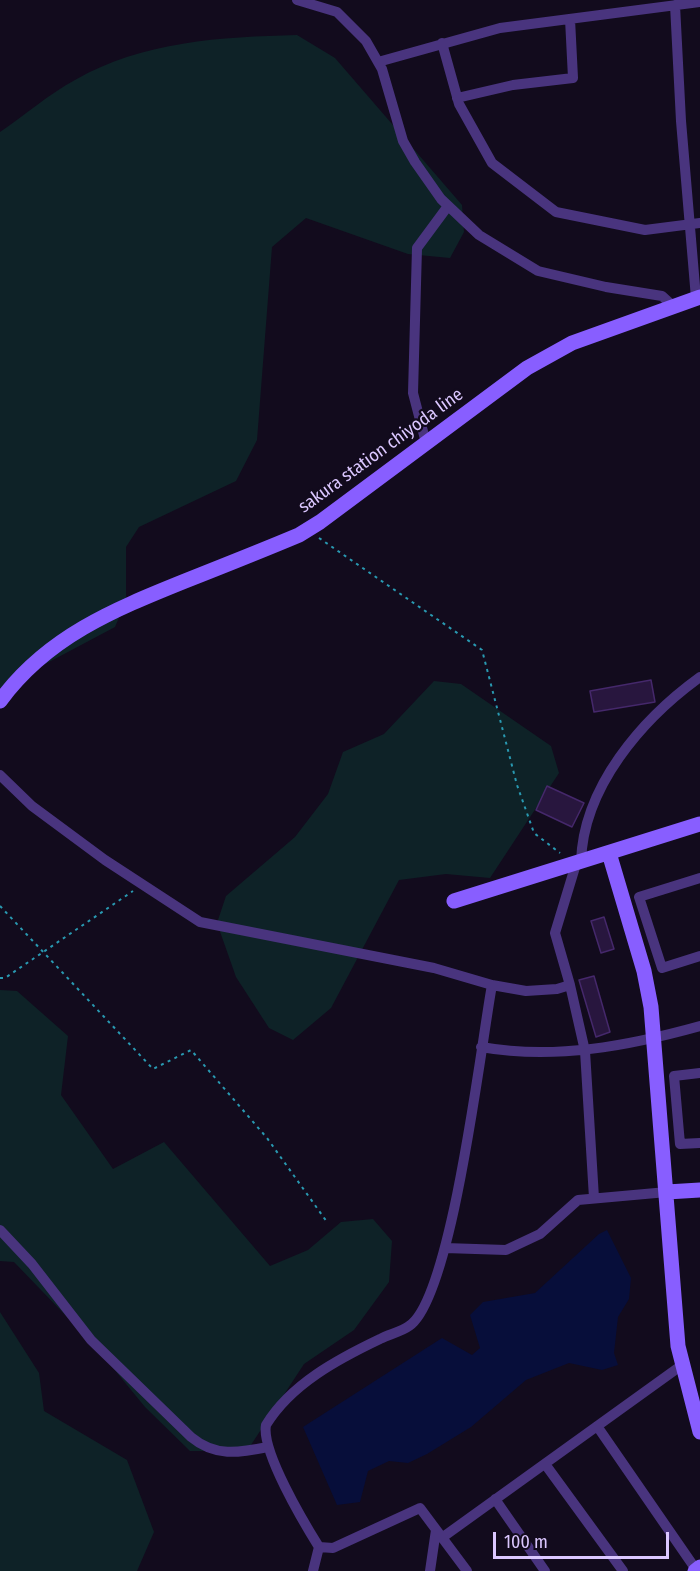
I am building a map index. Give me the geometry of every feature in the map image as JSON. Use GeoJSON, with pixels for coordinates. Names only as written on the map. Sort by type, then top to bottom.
{"type":"FeatureCollection","features":[{"type":"Feature","properties":{"kind":"street"},"geometry":{"type":"LineString","coordinates":[[297,0],[337,12],[366,41],[378,62],[403,141],[426,180],[448,206],[479,235],[537,271],[606,287],[662,296],[673,306]]}},
{"type":"Feature","properties":{"kind":"street"},"geometry":{"type":"LineString","coordinates":[[378,62],[500,28],[700,2]]}},
{"type":"Feature","properties":{"kind":"street"},"geometry":{"type":"LineString","coordinates":[[675,5],[695,225],[698,297]]}},
{"type":"Feature","properties":{"kind":"street"},"geometry":{"type":"LineString","coordinates":[[457,98],[513,85],[573,78],[570,19]]}},
{"type":"Feature","properties":{"kind":"street"},"geometry":{"type":"LineString","coordinates":[[442,44],[457,98],[492,163],[556,212],[645,230],[695,225]]}},
{"type":"Feature","properties":{"kind":"street"},"geometry":{"type":"LineString","coordinates":[[426,443],[412,393],[417,248],[448,206]]}},
{"type":"Feature","properties":{"kind":"street","name":"sakura station chiyoda line"},"geometry":{"type":"LineString","coordinates":[[0,701],[25,671],[49,649],[82,626],[122,606],[307,530],[527,368],[557,350],[698,297]]}},
{"type":"Feature","properties":{"kind":"street"},"geometry":{"type":"LineString","coordinates":[[594,1198],[585,1051],[555,933],[578,863],[584,830],[610,771],[667,704],[700,677]]}},
{"type":"Feature","properties":{"kind":"street"},"geometry":{"type":"LineString","coordinates":[[0,775],[32,806],[143,885],[200,922],[434,968],[492,985],[526,991],[557,989],[570,985]]}},
{"type":"Feature","properties":{"kind":"street"},"geometry":{"type":"LineString","coordinates":[[454,901],[700,824]]}},
{"type":"Feature","properties":{"kind":"street"},"geometry":{"type":"LineString","coordinates":[[609,853],[644,971],[654,1039],[678,1346],[700,1432]]}},
{"type":"Feature","properties":{"kind":"street"},"geometry":{"type":"LineString","coordinates":[[700,878],[639,897],[662,968],[700,956]]}},
{"type":"Feature","properties":{"kind":"street"},"geometry":{"type":"LineString","coordinates":[[313,1571],[319,1547],[276,1468],[265,1432],[270,1419],[283,1403],[319,1371],[410,1326],[424,1309],[445,1248],[460,1187],[492,985]]}},
{"type":"Feature","properties":{"kind":"street"},"geometry":{"type":"LineString","coordinates":[[481,1047],[518,1054],[585,1051],[654,1039],[700,1026]]}},
{"type":"Feature","properties":{"kind":"street"},"geometry":{"type":"LineString","coordinates":[[700,1073],[674,1076],[680,1144],[700,1143]]}},
{"type":"Feature","properties":{"kind":"street"},"geometry":{"type":"LineString","coordinates":[[445,1248],[506,1250],[540,1234],[578,1200],[700,1190]]}},
{"type":"Feature","properties":{"kind":"street"},"geometry":{"type":"LineString","coordinates":[[0,1230],[32,1264],[91,1340],[203,1447],[224,1453],[268,1447]]}},
{"type":"Feature","properties":{"kind":"street"},"geometry":{"type":"LineString","coordinates":[[430,1571],[440,1533],[495,1499],[682,1365]]}},
{"type":"Feature","properties":{"kind":"street"},"geometry":{"type":"LineString","coordinates":[[597,1426],[697,1570]]}},
{"type":"Feature","properties":{"kind":"street"},"geometry":{"type":"LineString","coordinates":[[544,1464],[623,1571]]}},
{"type":"Feature","properties":{"kind":"street"},"geometry":{"type":"LineString","coordinates":[[495,1499],[545,1571]]}},
{"type":"Feature","properties":{"kind":"street"},"geometry":{"type":"LineString","coordinates":[[319,1547],[333,1548],[420,1508],[467,1571]]}},
{"type":"Feature","properties":{"kind":"path"},"geometry":{"type":"LineString","coordinates":[[307,530],[482,650],[518,785],[534,833],[578,863]]}},
{"type":"Feature","properties":{"kind":"path"},"geometry":{"type":"LineString","coordinates":[[0,978],[5,978],[143,885]]}},
{"type":"Feature","properties":{"kind":"path"},"geometry":{"type":"LineString","coordinates":[[0,906],[153,1069],[191,1050],[267,1138],[327,1222]]}},
{"type":"Feature","properties":{"kind":"green space"},"geometry":{"type":"Polygon","coordinates":[[[297,35],[335,58],[462,205],[464,232],[450,258],[408,254],[306,218],[272,247],[257,440],[236,481],[139,527],[126,547],[126,601],[115,627],[0,688],[0,132],[75,80],[128,57],[155,49],[211,40],[297,35]]]}},
{"type":"Feature","properties":{"kind":"green space"},"geometry":{"type":"Polygon","coordinates":[[[434,681],[461,684],[551,746],[559,773],[490,878],[446,874],[399,880],[331,1008],[293,1040],[269,1028],[236,977],[217,923],[226,896],[295,837],[328,794],[343,752],[384,734],[434,681]]]}},
{"type":"Feature","properties":{"kind":"green space"},"geometry":{"type":"Polygon","coordinates":[[[0,990],[17,991],[68,1036],[61,1095],[113,1169],[164,1142],[270,1266],[308,1250],[341,1222],[373,1219],[392,1241],[389,1282],[354,1330],[304,1364],[247,1451],[190,1451],[145,1407],[95,1346],[14,1262],[0,1261],[0,990]]]}},
{"type":"Feature","properties":{"kind":"green space"},"geometry":{"type":"Polygon","coordinates":[[[0,1312],[39,1373],[44,1411],[127,1460],[154,1532],[137,1571],[0,1571],[0,1312]]]}},
{"type":"Feature","properties":{"kind":"shaded area"},"geometry":{"type":"Polygon","coordinates":[[[607,1230],[631,1278],[629,1299],[618,1317],[614,1353],[618,1365],[602,1370],[569,1363],[526,1380],[471,1427],[427,1454],[408,1463],[389,1461],[368,1471],[360,1502],[337,1505],[303,1427],[442,1338],[472,1355],[480,1348],[470,1315],[483,1302],[535,1293],[599,1234],[607,1230]]]}},
{"type":"Feature","properties":{"kind":"building"},"geometry":{"type":"Polygon","coordinates":[[[651,680],[655,702],[594,712],[590,691],[651,680]]]}},
{"type":"Feature","properties":{"kind":"building"},"geometry":{"type":"Polygon","coordinates":[[[547,786],[584,803],[572,827],[536,810],[547,786]]]}},
{"type":"Feature","properties":{"kind":"building"},"geometry":{"type":"Polygon","coordinates":[[[604,917],[614,949],[601,953],[591,921],[604,917]]]}},
{"type":"Feature","properties":{"kind":"building"},"geometry":{"type":"Polygon","coordinates":[[[594,976],[610,1032],[596,1037],[579,980],[594,976]]]}}]}
